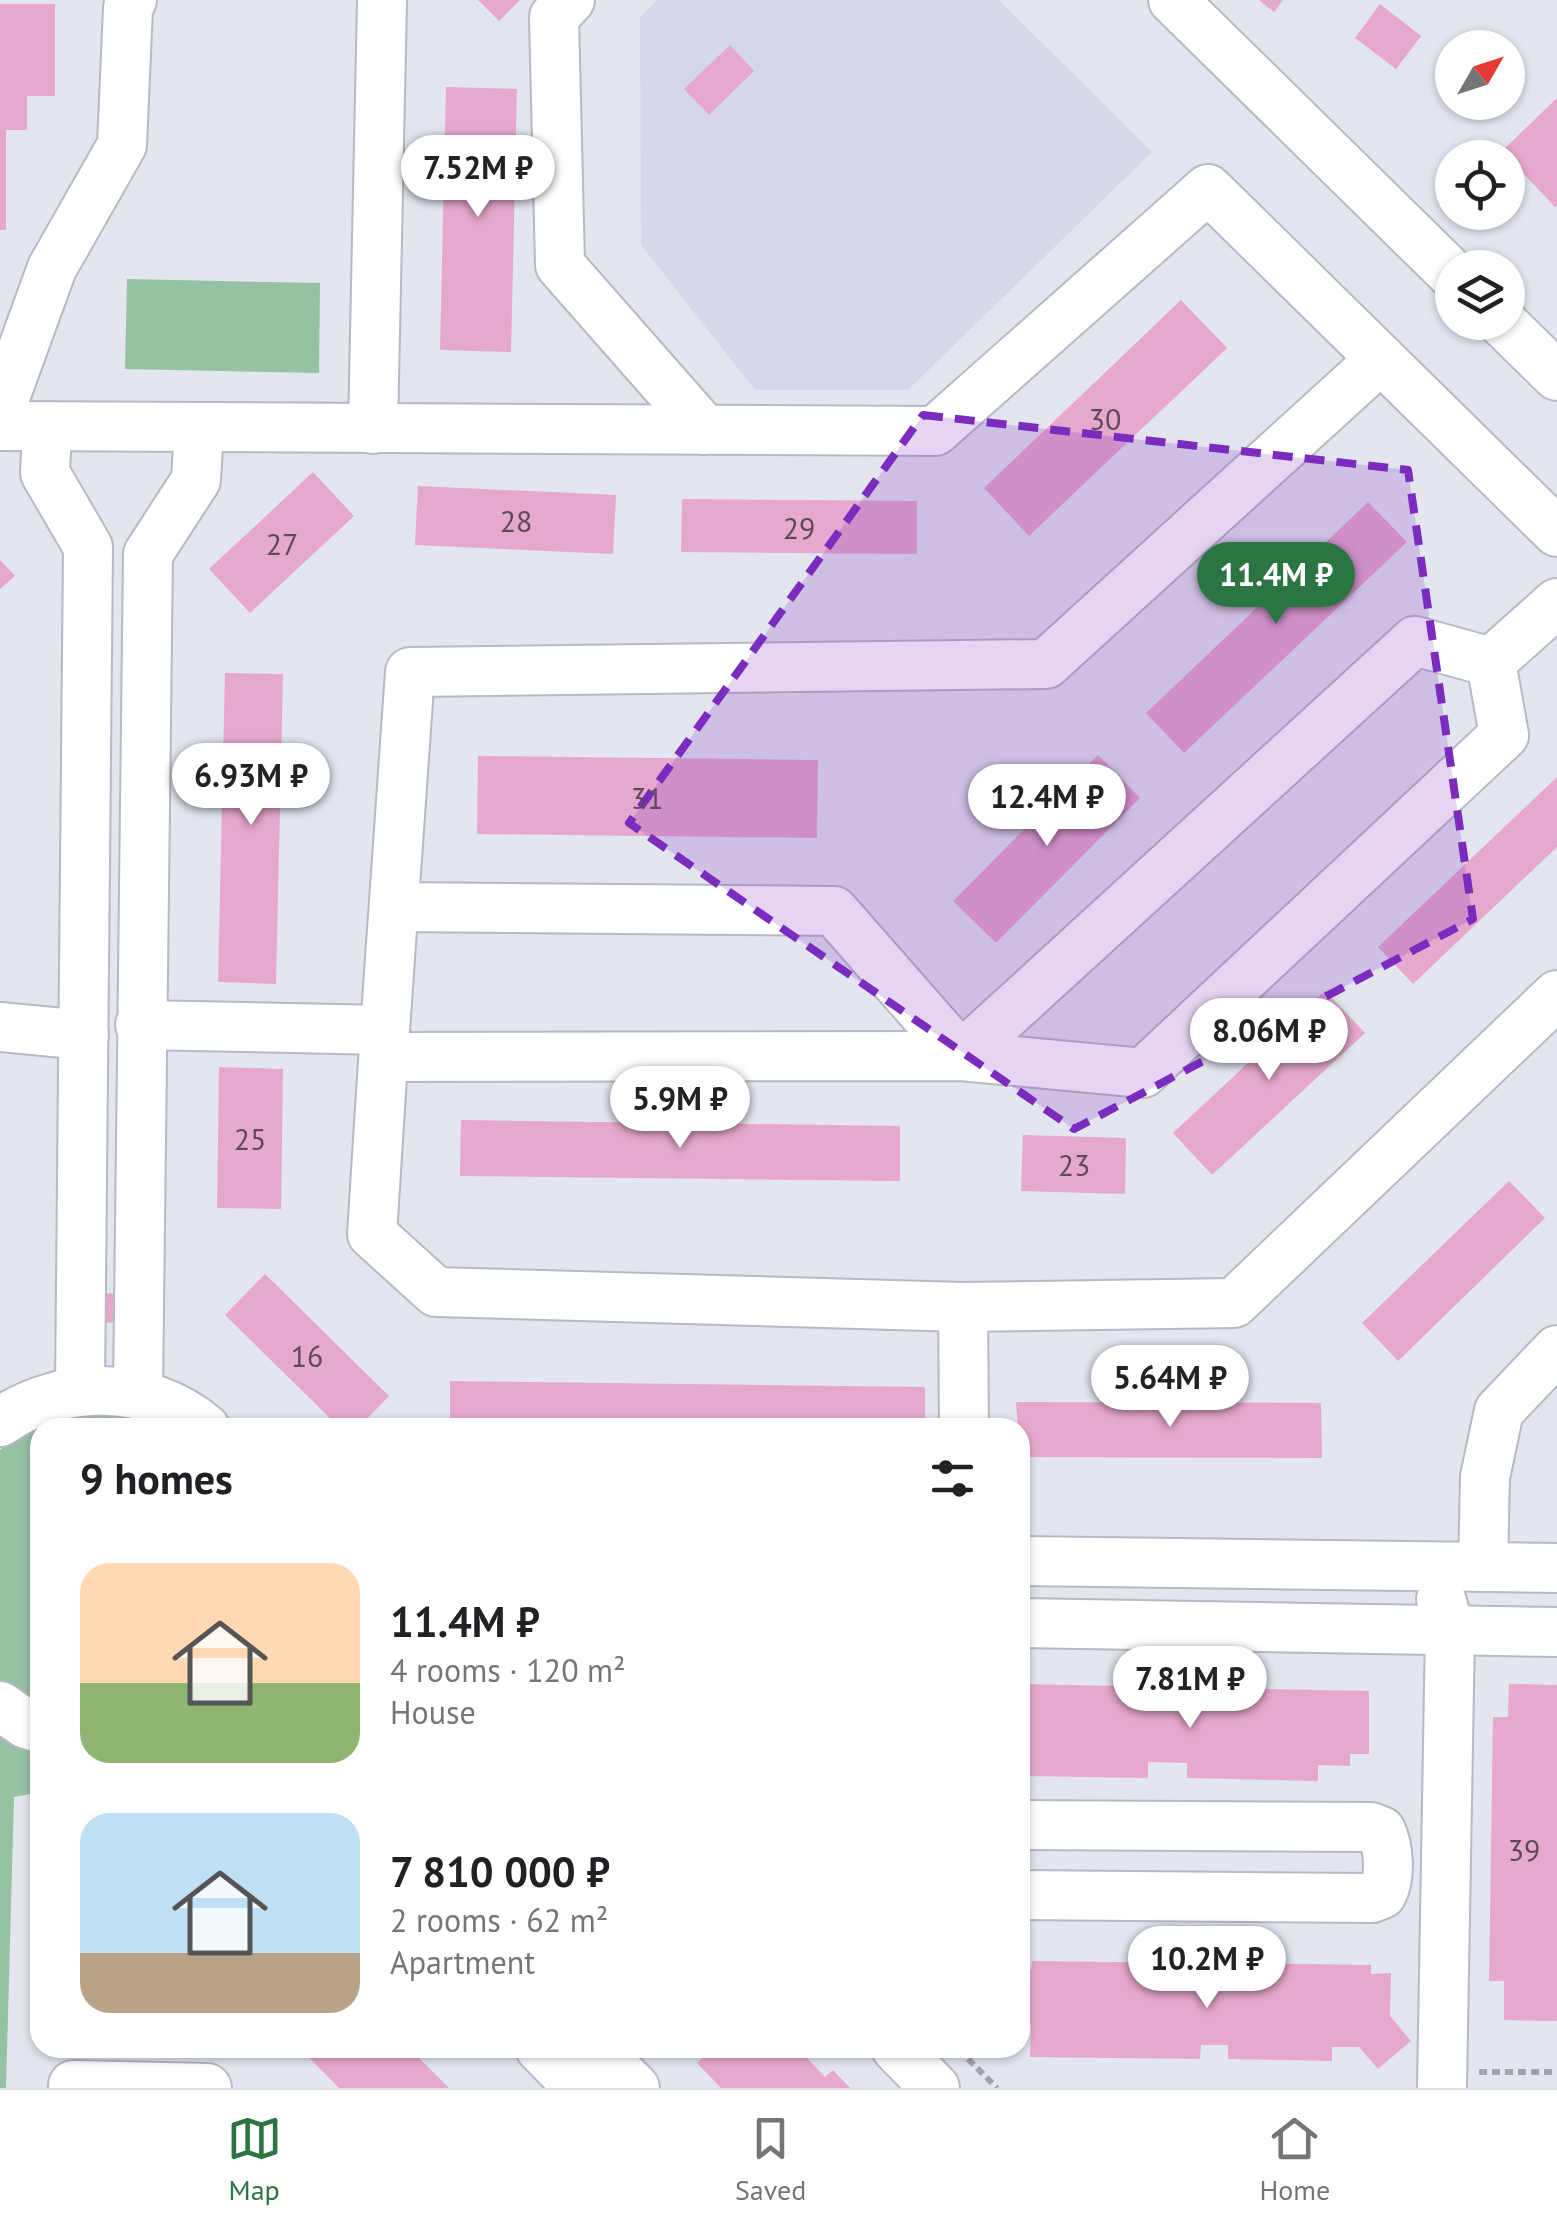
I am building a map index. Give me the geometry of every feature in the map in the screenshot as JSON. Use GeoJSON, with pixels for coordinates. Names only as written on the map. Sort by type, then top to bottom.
{"type":"FeatureCollection","features":[{"type":"Feature","properties":{"kind":"street"},"geometry":{"type":"LineString","coordinates":[[0,411],[52,268],[122,145],[128,8],[132,0]]}},
{"type":"Feature","properties":{"kind":"street"},"geometry":{"type":"LineString","coordinates":[[373,429],[382,0]]}},
{"type":"Feature","properties":{"kind":"street"},"geometry":{"type":"LineString","coordinates":[[570,0],[554,17],[560,265],[705,430]]}},
{"type":"Feature","properties":{"kind":"street"},"geometry":{"type":"LineString","coordinates":[[1174,0],[1435,257]]}},
{"type":"Feature","properties":{"kind":"street"},"geometry":{"type":"LineString","coordinates":[[0,426],[935,431],[1208,189],[1557,532]]}},
{"type":"Feature","properties":{"kind":"street"},"geometry":{"type":"LineString","coordinates":[[1520,340],[1557,376]]}},
{"type":"Feature","properties":{"kind":"street"},"geometry":{"type":"LineString","coordinates":[[1381,359],[1046,664],[410,672],[372,1234],[436,1292],[963,1307],[1234,1303],[1557,996]]}},
{"type":"Feature","properties":{"kind":"street"},"geometry":{"type":"LineString","coordinates":[[46,428],[44,473],[88,548],[80,1390]]}},
{"type":"Feature","properties":{"kind":"street"},"geometry":{"type":"LineString","coordinates":[[138,1393],[148,554],[196,480],[199,428]]}},
{"type":"Feature","properties":{"kind":"street"},"geometry":{"type":"LineString","coordinates":[[1491,662],[1557,603]]}},
{"type":"Feature","properties":{"kind":"street"},"geometry":{"type":"LineString","coordinates":[[961,1056],[1415,642],[1491,662]]}},
{"type":"Feature","properties":{"kind":"street"},"geometry":{"type":"LineString","coordinates":[[140,1025],[384,1044],[961,1056],[1143,1072],[1504,735],[1491,662]]}},
{"type":"Feature","properties":{"kind":"street"},"geometry":{"type":"LineString","coordinates":[[394,907],[834,911],[961,1056]]}},
{"type":"Feature","properties":{"kind":"street"},"geometry":{"type":"LineString","coordinates":[[0,1027],[84,1035]]}},
{"type":"Feature","properties":{"kind":"street"},"geometry":{"type":"LineString","coordinates":[[963,1307],[964,1418]]}},
{"type":"Feature","properties":{"kind":"street"},"geometry":{"type":"LineString","coordinates":[[1483,1568],[1485,1478],[1499,1411],[1557,1350]]}},
{"type":"Feature","properties":{"kind":"street"},"geometry":{"type":"LineString","coordinates":[[0,1422],[24,1405],[80,1390],[138,1393],[194,1418]]}},
{"type":"Feature","properties":{"kind":"street"},"geometry":{"type":"LineString","coordinates":[[1030,1561],[1557,1568]]}},
{"type":"Feature","properties":{"kind":"street"},"geometry":{"type":"LineString","coordinates":[[1431,1568],[1450,1630],[1442,2080]]}},
{"type":"Feature","properties":{"kind":"street"},"geometry":{"type":"LineString","coordinates":[[1030,1624],[1557,1632]]}},
{"type":"Feature","properties":{"kind":"street"},"geometry":{"type":"LineString","coordinates":[[0,1706],[30,1725]]}},
{"type":"Feature","properties":{"kind":"street"},"geometry":{"type":"LineString","coordinates":[[1030,1824],[1371,1827],[1381,1831],[1386,1842],[1387,1871],[1387,1886],[1382,1894],[1372,1898],[1030,1895]]}},
{"type":"Feature","properties":{"kind":"street"},"geometry":{"type":"LineString","coordinates":[[550,2058],[579,2088]]}},
{"type":"Feature","properties":{"kind":"street"},"geometry":{"type":"LineString","coordinates":[[605,2058],[635,2088]]}},
{"type":"Feature","properties":{"kind":"street"},"geometry":{"type":"LineString","coordinates":[[906,2058],[936,2088]]}},
{"type":"Feature","properties":{"kind":"street"},"geometry":{"type":"LineString","coordinates":[[73,2074],[207,2088]]}},
{"type":"Feature","properties":{"kind":"path"},"geometry":{"type":"LineString","coordinates":[[966,2058],[997,2088]]}},
{"type":"Feature","properties":{"kind":"path"},"geometry":{"type":"LineString","coordinates":[[1442,2080],[1557,2072]]}},
{"type":"Feature","properties":{"kind":"highlighted area"},"geometry":{"type":"Polygon","coordinates":[[[923,415],[1408,470],[1473,919],[1074,1129],[629,823],[923,415]]]}},
{"type":"Feature","properties":{"kind":"shaded area"},"geometry":{"type":"Polygon","coordinates":[[[657,0],[999,0],[1152,152],[908,390],[755,390],[641,245],[640,17],[657,0]]]}},
{"type":"Feature","properties":{"kind":"green space"},"geometry":{"type":"Polygon","coordinates":[[[127,279],[320,283],[319,373],[125,369],[127,279]]]}},
{"type":"Feature","properties":{"kind":"green space"},"geometry":{"type":"Polygon","coordinates":[[[113,1413],[130,1418],[70,1418],[113,1413]]]}},
{"type":"Feature","properties":{"kind":"green space"},"geometry":{"type":"Polygon","coordinates":[[[30,1431],[30,1699],[0,1682],[0,1450],[30,1431]]]}},
{"type":"Feature","properties":{"kind":"green space"},"geometry":{"type":"Polygon","coordinates":[[[0,1731],[30,1747],[30,1794],[14,1797],[6,2088],[0,2088],[0,1731]]]}},
{"type":"Feature","properties":{"kind":"building"},"geometry":{"type":"Polygon","coordinates":[[[478,0],[520,0],[499,21],[478,0]]]}},
{"type":"Feature","properties":{"kind":"building"},"geometry":{"type":"Polygon","coordinates":[[[1259,0],[1283,0],[1274,12],[1259,0]]]}},
{"type":"Feature","properties":{"kind":"building"},"geometry":{"type":"Polygon","coordinates":[[[0,4],[55,4],[55,96],[27,96],[27,130],[6,130],[6,230],[0,230],[0,4]]]}},
{"type":"Feature","properties":{"kind":"building"},"geometry":{"type":"Polygon","coordinates":[[[1380,4],[1421,36],[1396,69],[1355,38],[1380,4]]]}},
{"type":"Feature","properties":{"kind":"building"},"geometry":{"type":"Polygon","coordinates":[[[730,45],[754,71],[709,115],[684,89],[730,45]]]}},
{"type":"Feature","properties":{"kind":"building"},"geometry":{"type":"Polygon","coordinates":[[[446,87],[517,89],[511,352],[440,350],[446,87]]]}},
{"type":"Feature","properties":{"kind":"building"},"geometry":{"type":"Polygon","coordinates":[[[1557,98],[1555,207],[1525,175],[1525,140],[1513,140],[1557,98]]]}},
{"type":"Feature","properties":{"kind":"building"},"geometry":{"type":"Polygon","coordinates":[[[1181,300],[1227,348],[1029,536],[984,488],[1181,300]]]}},
{"type":"Feature","properties":{"kind":"building"},"geometry":{"type":"Polygon","coordinates":[[[313,472],[354,516],[250,613],[209,569],[313,472]]]}},
{"type":"Feature","properties":{"kind":"building"},"geometry":{"type":"Polygon","coordinates":[[[418,486],[616,495],[613,554],[415,545],[418,486]]]}},
{"type":"Feature","properties":{"kind":"building"},"geometry":{"type":"Polygon","coordinates":[[[682,499],[917,501],[917,554],[681,552],[682,499]]]}},
{"type":"Feature","properties":{"kind":"building"},"geometry":{"type":"Polygon","coordinates":[[[1368,502],[1407,542],[1184,753],[1146,713],[1368,502]]]}},
{"type":"Feature","properties":{"kind":"building"},"geometry":{"type":"Polygon","coordinates":[[[0,560],[15,576],[0,589],[0,560]]]}},
{"type":"Feature","properties":{"kind":"building"},"geometry":{"type":"Polygon","coordinates":[[[225,673],[283,674],[276,984],[218,982],[225,673]]]}},
{"type":"Feature","properties":{"kind":"building"},"geometry":{"type":"Polygon","coordinates":[[[1098,755],[1140,798],[996,943],[953,901],[1098,755]]]}},
{"type":"Feature","properties":{"kind":"building"},"geometry":{"type":"Polygon","coordinates":[[[478,756],[818,760],[817,838],[477,834],[478,756]]]}},
{"type":"Feature","properties":{"kind":"building"},"geometry":{"type":"Polygon","coordinates":[[[1557,777],[1557,847],[1413,984],[1378,947],[1557,777]]]}},
{"type":"Feature","properties":{"kind":"building"},"geometry":{"type":"Polygon","coordinates":[[[1325,991],[1365,1033],[1212,1175],[1173,1133],[1325,991]]]}},
{"type":"Feature","properties":{"kind":"building"},"geometry":{"type":"Polygon","coordinates":[[[219,1067],[283,1069],[281,1209],[217,1208],[219,1067]]]}},
{"type":"Feature","properties":{"kind":"building"},"geometry":{"type":"Polygon","coordinates":[[[461,1120],[900,1126],[900,1181],[460,1176],[461,1120]]]}},
{"type":"Feature","properties":{"kind":"building"},"geometry":{"type":"Polygon","coordinates":[[[1023,1135],[1126,1138],[1125,1194],[1021,1191],[1023,1135]]]}},
{"type":"Feature","properties":{"kind":"building"},"geometry":{"type":"Polygon","coordinates":[[[1509,1181],[1545,1218],[1398,1361],[1362,1323],[1509,1181]]]}},
{"type":"Feature","properties":{"kind":"building"},"geometry":{"type":"Polygon","coordinates":[[[265,1274],[389,1396],[368,1418],[330,1418],[225,1315],[265,1274]]]}},
{"type":"Feature","properties":{"kind":"building"},"geometry":{"type":"Polygon","coordinates":[[[121,1293],[122,1322],[95,1323],[94,1294],[121,1293]]]}},
{"type":"Feature","properties":{"kind":"building"},"geometry":{"type":"Polygon","coordinates":[[[450,1381],[925,1387],[925,1418],[450,1418],[450,1381]]]}},
{"type":"Feature","properties":{"kind":"building"},"geometry":{"type":"Polygon","coordinates":[[[1016,1402],[1321,1403],[1322,1458],[1030,1457],[1030,1418],[1017,1418],[1016,1402]]]}},
{"type":"Feature","properties":{"kind":"building"},"geometry":{"type":"Polygon","coordinates":[[[1030,1684],[1369,1691],[1369,1754],[1350,1754],[1350,1766],[1318,1765],[1318,1781],[1187,1778],[1187,1763],[1148,1762],[1148,1778],[1030,1776],[1030,1684]]]}},
{"type":"Feature","properties":{"kind":"building"},"geometry":{"type":"Polygon","coordinates":[[[1509,1684],[1557,1685],[1557,2021],[1504,2020],[1504,1981],[1489,1981],[1493,1717],[1508,1717],[1509,1684]]]}},
{"type":"Feature","properties":{"kind":"building"},"geometry":{"type":"Polygon","coordinates":[[[1032,1961],[1201,1963],[1202,1971],[1229,1972],[1228,1963],[1371,1965],[1371,1974],[1391,1973],[1390,2016],[1411,2041],[1378,2069],[1359,2047],[1332,2047],[1332,2061],[1228,2059],[1228,2045],[1201,2045],[1200,2059],[1030,2057],[1032,1961]]]}},
{"type":"Feature","properties":{"kind":"building"},"geometry":{"type":"Polygon","coordinates":[[[310,2058],[419,2058],[449,2088],[339,2088],[310,2058]]]}},
{"type":"Feature","properties":{"kind":"building"},"geometry":{"type":"Polygon","coordinates":[[[702,2058],[807,2058],[825,2077],[833,2070],[850,2088],[721,2088],[697,2063],[702,2058]]]}}]}
